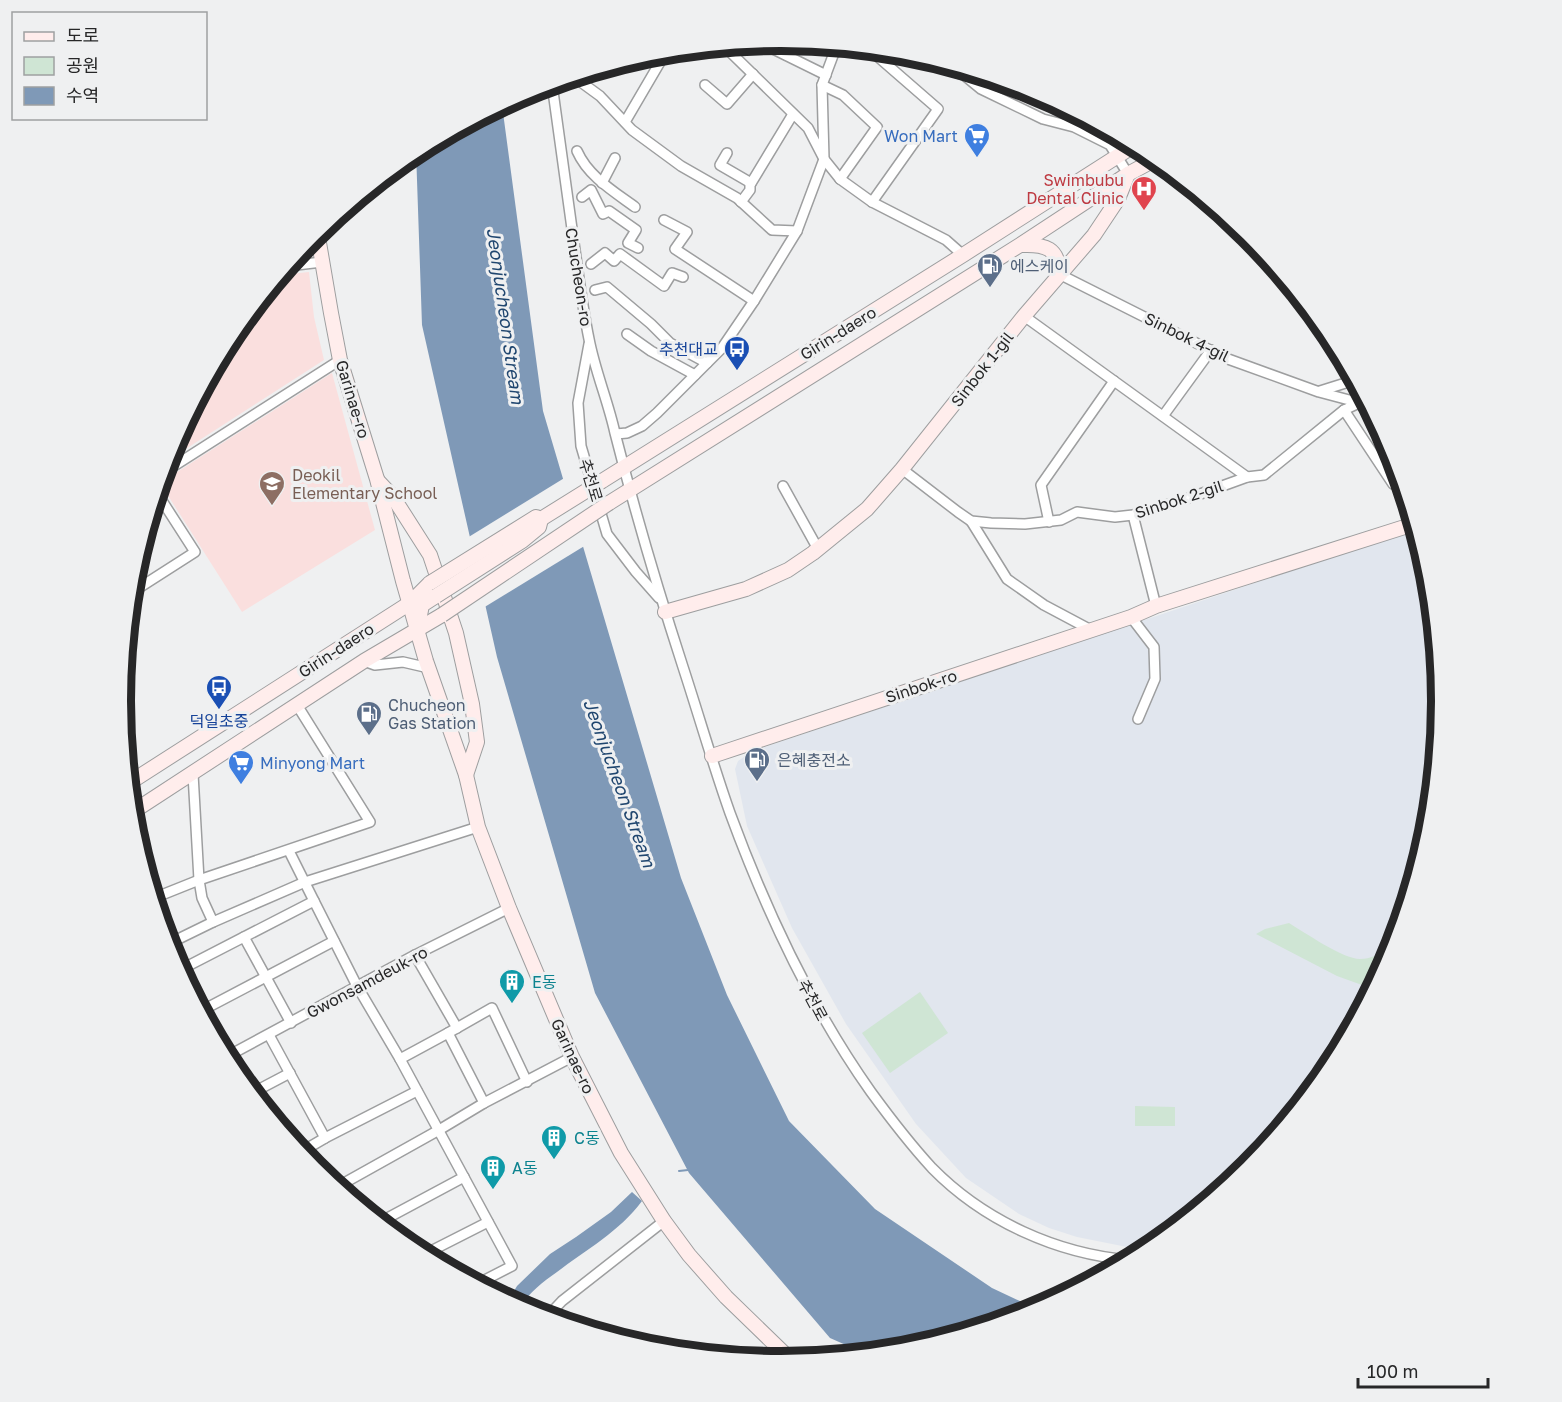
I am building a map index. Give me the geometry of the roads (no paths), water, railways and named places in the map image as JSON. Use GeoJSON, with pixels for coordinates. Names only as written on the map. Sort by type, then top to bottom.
{"type":"FeatureCollection","features":[{"type":"Feature","properties":{"kind":"street"},"geometry":{"type":"LineString","coordinates":[[778,51],[826,75]]}},
{"type":"Feature","properties":{"kind":"street"},"geometry":{"type":"LineString","coordinates":[[786,55],[788,51]]}},
{"type":"Feature","properties":{"kind":"street"},"geometry":{"type":"LineString","coordinates":[[731,53],[808,128],[824,159],[840,179],[872,202],[946,240],[963,255]]}},
{"type":"Feature","properties":{"kind":"street"},"geometry":{"type":"LineString","coordinates":[[616,434],[627,433],[642,426],[722,348],[797,231],[824,159],[822,85],[831,53]]}},
{"type":"Feature","properties":{"kind":"street"},"geometry":{"type":"LineString","coordinates":[[872,202],[938,108],[881,59]]}},
{"type":"Feature","properties":{"kind":"street"},"geometry":{"type":"LineString","coordinates":[[625,122],[660,62]]}},
{"type":"Feature","properties":{"kind":"street"},"geometry":{"type":"LineString","coordinates":[[705,85],[727,104],[753,74]]}},
{"type":"Feature","properties":{"kind":"street"},"geometry":{"type":"LineString","coordinates":[[972,80],[981,89],[1043,119],[1074,127],[1110,145],[1128,174]]}},
{"type":"Feature","properties":{"kind":"street"},"geometry":{"type":"LineString","coordinates":[[581,82],[600,96],[632,130],[681,165],[741,202],[772,230],[797,231]]}},
{"type":"Feature","properties":{"kind":"street"},"geometry":{"type":"LineString","coordinates":[[822,85],[843,95],[877,127],[840,179]]}},
{"type":"Feature","properties":{"kind":"street","name":"Chucheon-ro"},"geometry":{"type":"LineString","coordinates":[[553,92],[589,342],[624,467]]}},
{"type":"Feature","properties":{"kind":"street"},"geometry":{"type":"LineString","coordinates":[[741,202],[794,114]]}},
{"type":"Feature","properties":{"kind":"street"},"geometry":{"type":"LineString","coordinates":[[577,151],[581,161],[602,183],[635,207]]}},
{"type":"Feature","properties":{"kind":"street","name":"Girin-daero"},"geometry":{"type":"LineString","coordinates":[[417,630],[422,605],[522,542],[539,527],[541,519],[1126,151]]}},
{"type":"Feature","properties":{"kind":"street"},"geometry":{"type":"LineString","coordinates":[[727,153],[720,165],[751,183]]}},
{"type":"Feature","properties":{"kind":"street"},"geometry":{"type":"LineString","coordinates":[[602,183],[615,158]]}},
{"type":"Feature","properties":{"kind":"street","name":"Girin-daero"},"geometry":{"type":"LineString","coordinates":[[140,807],[364,662],[442,615],[610,503],[1020,245],[1128,174],[1149,166]]}},
{"type":"Feature","properties":{"kind":"street","name":"Sinbok 1-gil"},"geometry":{"type":"LineString","coordinates":[[662,606],[746,589],[788,570],[818,549],[867,508],[902,469],[1024,316],[1100,226],[1118,200],[1128,174]]}},
{"type":"Feature","properties":{"kind":"street"},"geometry":{"type":"LineString","coordinates":[[582,197],[591,190],[603,214],[609,211],[636,230],[628,243],[638,248]]}},
{"type":"Feature","properties":{"kind":"street"},"geometry":{"type":"LineString","coordinates":[[664,220],[687,232],[675,249],[754,301]]}},
{"type":"Feature","properties":{"kind":"street","name":"Garinae-ro"},"geometry":{"type":"LineString","coordinates":[[319,243],[340,360],[377,479],[417,630],[466,775],[478,826],[509,908],[572,1057],[621,1153],[664,1221],[689,1255],[726,1297],[782,1351]]}},
{"type":"Feature","properties":{"kind":"street"},"geometry":{"type":"LineString","coordinates":[[1020,245],[1037,244],[1047,248],[1056,257],[1059,274]]}},
{"type":"Feature","properties":{"kind":"street","name":"Chucheon-ro"},"geometry":{"type":"LineString","coordinates":[[591,264],[605,253],[614,261],[620,254],[664,286],[672,273],[683,277]]}},
{"type":"Feature","properties":{"kind":"street"},"geometry":{"type":"LineString","coordinates":[[299,265],[322,262]]}},
{"type":"Feature","properties":{"kind":"street","name":"Sinbok 4-gil"},"geometry":{"type":"LineString","coordinates":[[1059,274],[1228,359],[1319,392],[1358,402]]}},
{"type":"Feature","properties":{"kind":"street","name":"Chucheon-ro"},"geometry":{"type":"LineString","coordinates":[[595,290],[607,287],[670,343],[707,363]]}},
{"type":"Feature","properties":{"kind":"street"},"geometry":{"type":"LineString","coordinates":[[1024,316],[1247,477]]}},
{"type":"Feature","properties":{"kind":"street"},"geometry":{"type":"LineString","coordinates":[[627,334],[651,351],[694,375]]}},
{"type":"Feature","properties":{"kind":"street","name":"추천로"},"geometry":{"type":"LineString","coordinates":[[589,342],[578,403],[581,446],[607,534],[662,606]]}},
{"type":"Feature","properties":{"kind":"street"},"geometry":{"type":"LineString","coordinates":[[1163,416],[1211,350]]}},
{"type":"Feature","properties":{"kind":"street"},"geometry":{"type":"LineString","coordinates":[[175,465],[340,360]]}},
{"type":"Feature","properties":{"kind":"street"},"geometry":{"type":"LineString","coordinates":[[1048,522],[1041,485],[1114,381]]}},
{"type":"Feature","properties":{"kind":"street"},"geometry":{"type":"LineString","coordinates":[[1319,392],[1348,383]]}},
{"type":"Feature","properties":{"kind":"street","name":"Sinbok 2-gil"},"geometry":{"type":"LineString","coordinates":[[902,469],[971,520],[1013,524],[1061,520],[1077,512],[1115,517],[1133,515],[1247,477],[1264,475],[1344,410],[1359,405]]}},
{"type":"Feature","properties":{"kind":"street"},"geometry":{"type":"LineString","coordinates":[[1344,410],[1394,485]]}},
{"type":"Feature","properties":{"kind":"street","name":"추천로"},"geometry":{"type":"LineString","coordinates":[[624,467],[662,606],[745,852],[790,957],[830,1030],[859,1075],[905,1138],[934,1170],[969,1200],[1003,1222],[1044,1240],[1074,1250],[1115,1258]]}},
{"type":"Feature","properties":{"kind":"street"},"geometry":{"type":"LineString","coordinates":[[377,479],[393,497],[430,555],[456,633],[472,704],[477,742],[466,775]]}},
{"type":"Feature","properties":{"kind":"street"},"geometry":{"type":"LineString","coordinates":[[783,486],[818,549]]}},
{"type":"Feature","properties":{"kind":"street"},"geometry":{"type":"LineString","coordinates":[[141,586],[195,552],[162,501]]}},
{"type":"Feature","properties":{"kind":"street"},"geometry":{"type":"LineString","coordinates":[[1133,515],[1156,606]]}},
{"type":"Feature","properties":{"kind":"street","name":"Girin-daero"},"geometry":{"type":"LineString","coordinates":[[136,778],[410,603],[430,583],[536,517],[541,519]]}},
{"type":"Feature","properties":{"kind":"street"},"geometry":{"type":"LineString","coordinates":[[971,520],[1006,579],[1044,605],[1091,630]]}},
{"type":"Feature","properties":{"kind":"street","name":"Sinbok-ro"},"geometry":{"type":"LineString","coordinates":[[712,756],[1131,617],[1156,606],[1407,526]]}},
{"type":"Feature","properties":{"kind":"street"},"geometry":{"type":"LineString","coordinates":[[1131,617],[1154,647],[1155,679],[1138,719]]}},
{"type":"Feature","properties":{"kind":"street"},"geometry":{"type":"LineString","coordinates":[[364,662],[375,665],[404,662],[429,668]]}},
{"type":"Feature","properties":{"kind":"street"},"geometry":{"type":"LineString","coordinates":[[161,895],[370,822],[297,705]]}},
{"type":"Feature","properties":{"kind":"street"},"geometry":{"type":"LineString","coordinates":[[193,774],[199,880],[202,898],[213,922]]}},
{"type":"Feature","properties":{"kind":"street"},"geometry":{"type":"LineString","coordinates":[[176,940],[305,882],[478,826]]}},
{"type":"Feature","properties":{"kind":"street"},"geometry":{"type":"LineString","coordinates":[[289,851],[357,986],[400,1059],[512,1266],[486,1280]]}},
{"type":"Feature","properties":{"kind":"street"},"geometry":{"type":"LineString","coordinates":[[188,966],[314,901]]}},
{"type":"Feature","properties":{"kind":"street","name":"Gwonsamdeuk-ro"},"geometry":{"type":"LineString","coordinates":[[235,1052],[357,986],[509,908]]}},
{"type":"Feature","properties":{"kind":"street"},"geometry":{"type":"LineString","coordinates":[[243,937],[291,1023]]}},
{"type":"Feature","properties":{"kind":"street"},"geometry":{"type":"LineString","coordinates":[[208,1007],[334,941]]}},
{"type":"Feature","properties":{"kind":"street"},"geometry":{"type":"LineString","coordinates":[[416,956],[483,1103]]}},
{"type":"Feature","properties":{"kind":"street"},"geometry":{"type":"LineString","coordinates":[[400,1059],[492,1008],[527,1082]]}},
{"type":"Feature","properties":{"kind":"street"},"geometry":{"type":"LineString","coordinates":[[269,1035],[325,1138]]}},
{"type":"Feature","properties":{"kind":"street"},"geometry":{"type":"LineString","coordinates":[[344,1183],[439,1131],[483,1103],[572,1057]]}},
{"type":"Feature","properties":{"kind":"street"},"geometry":{"type":"LineString","coordinates":[[260,1089],[290,1073]]}},
{"type":"Feature","properties":{"kind":"street"},"geometry":{"type":"LineString","coordinates":[[308,1148],[417,1092]]}},
{"type":"Feature","properties":{"kind":"street"},"geometry":{"type":"LineString","coordinates":[[387,1218],[464,1177]]}},
{"type":"Feature","properties":{"kind":"street"},"geometry":{"type":"LineString","coordinates":[[554,1310],[664,1221]]}},
{"type":"Feature","properties":{"kind":"street"},"geometry":{"type":"LineString","coordinates":[[434,1250],[488,1222]]}},
{"type":"Feature","properties":{"kind":"water","name":"Jeonjucheon Stream"},"geometry":{"type":"Polygon","coordinates":[[[503,114],[543,411],[681,878],[727,995],[789,1121],[875,1209],[992,1288],[1026,1304],[949,1329],[908,1339],[850,1347],[830,1338],[689,1173],[595,993],[497,657],[422,325],[416,163],[456,138],[503,114]]]}},
{"type":"Feature","properties":{"kind":"water"},"geometry":{"type":"Polygon","coordinates":[[[632,1192],[642,1201],[624,1222],[542,1284],[526,1299],[513,1293],[550,1254],[611,1212],[632,1192]]]}},
{"type":"Feature","properties":{"kind":"waterway"},"geometry":{"type":"LineString","coordinates":[[679,1171],[688,1170]]}},
{"type":"Feature","properties":{"kind":"place","name":"Won Mart"},"geometry":{"type":"Point","coordinates":[977,159]}},
{"type":"Feature","properties":{"kind":"place","name":"Swimbubu Dental Clinic"},"geometry":{"type":"Point","coordinates":[1144,212]}},
{"type":"Feature","properties":{"kind":"place","name":"에스케이"},"geometry":{"type":"Point","coordinates":[990,289]}},
{"type":"Feature","properties":{"kind":"place","name":"추천대교"},"geometry":{"type":"Point","coordinates":[737,372]}},
{"type":"Feature","properties":{"kind":"place","name":"Deokil Elementary School"},"geometry":{"type":"Point","coordinates":[272,507]}},
{"type":"Feature","properties":{"kind":"place","name":"덕일초중"},"geometry":{"type":"Point","coordinates":[219,711]}},
{"type":"Feature","properties":{"kind":"place","name":"Chucheon Gas Station"},"geometry":{"type":"Point","coordinates":[369,737]}},
{"type":"Feature","properties":{"kind":"place","name":"은혜충전소"},"geometry":{"type":"Point","coordinates":[757,783]}},
{"type":"Feature","properties":{"kind":"place","name":"Minyong Mart"},"geometry":{"type":"Point","coordinates":[241,786]}},
{"type":"Feature","properties":{"kind":"place","name":"E동"},"geometry":{"type":"Point","coordinates":[512,1005]}},
{"type":"Feature","properties":{"kind":"place","name":"C동"},"geometry":{"type":"Point","coordinates":[554,1161]}},
{"type":"Feature","properties":{"kind":"place","name":"A동"},"geometry":{"type":"Point","coordinates":[493,1191]}}]}
